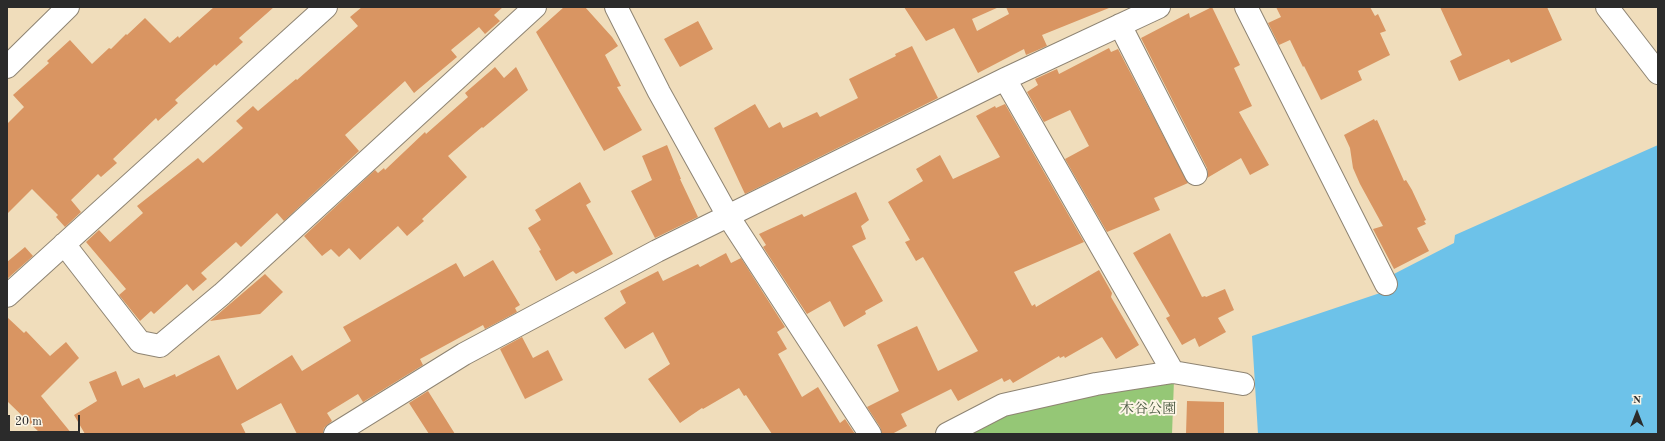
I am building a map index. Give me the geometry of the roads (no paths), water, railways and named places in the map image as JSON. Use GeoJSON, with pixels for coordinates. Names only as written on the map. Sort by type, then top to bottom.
{"type":"FeatureCollection","features":[{"type":"Feature","properties":{"kind":"street"},"geometry":{"type":"LineString","coordinates":[[7,67],[68,7]]}},
{"type":"Feature","properties":{"kind":"street"},"geometry":{"type":"LineString","coordinates":[[7,296],[326,7]]}},
{"type":"Feature","properties":{"kind":"street"},"geometry":{"type":"LineString","coordinates":[[64,244],[140,342],[160,346],[222,294],[535,7]]}},
{"type":"Feature","properties":{"kind":"street"},"geometry":{"type":"LineString","coordinates":[[616,7],[659,92],[728,216],[870,434]]}},
{"type":"Feature","properties":{"kind":"street"},"geometry":{"type":"LineString","coordinates":[[335,434],[464,354],[657,251],[1005,79],[1159,7]]}},
{"type":"Feature","properties":{"kind":"street"},"geometry":{"type":"LineString","coordinates":[[1246,7],[1386,284]]}},
{"type":"Feature","properties":{"kind":"street"},"geometry":{"type":"LineString","coordinates":[[1607,7],[1658,73]]}},
{"type":"Feature","properties":{"kind":"street"},"geometry":{"type":"LineString","coordinates":[[1120,25],[1196,174]]}},
{"type":"Feature","properties":{"kind":"street"},"geometry":{"type":"LineString","coordinates":[[1005,79],[1172,372]]}},
{"type":"Feature","properties":{"kind":"street"},"geometry":{"type":"LineString","coordinates":[[947,434],[1003,404],[1096,384],[1172,372],[1242,384]]}},
{"type":"Feature","properties":{"kind":"water"},"geometry":{"type":"Polygon","coordinates":[[[1658,145],[1658,434],[1258,434],[1252,336],[1392,289],[1390,276],[1454,243],[1455,235],[1658,145]]]}},
{"type":"Feature","properties":{"kind":"park label","name":"木谷公園"},"geometry":{"type":"Point","coordinates":[1148,409]}}]}
